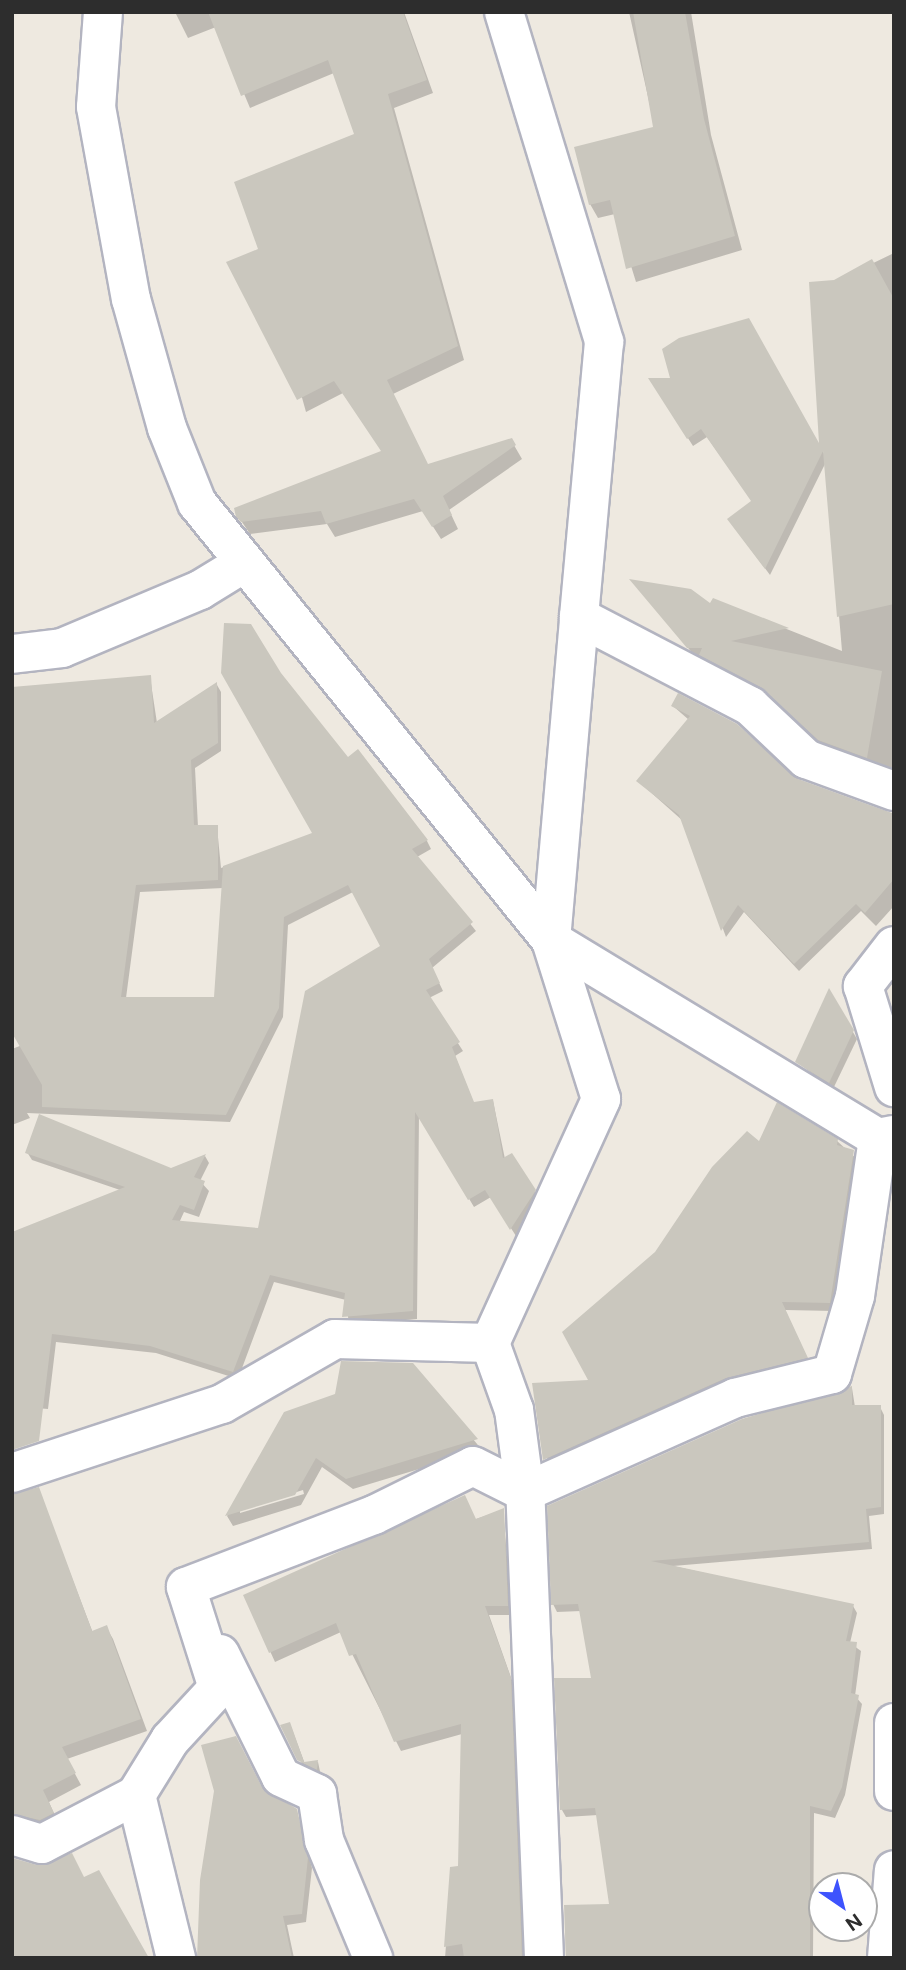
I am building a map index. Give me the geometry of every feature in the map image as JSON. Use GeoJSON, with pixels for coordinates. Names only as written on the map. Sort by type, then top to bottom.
{"type":"FeatureCollection","features":[{"type":"Feature","properties":{"kind":"street"},"geometry":{"type":"LineString","coordinates":[[103,12],[96,107],[131,299],[167,428],[197,503],[551,940],[886,1136],[855,1296],[832,1374],[735,1398],[525,1492]]}},
{"type":"Feature","properties":{"kind":"street"},"geometry":{"type":"LineString","coordinates":[[504,12],[604,342],[551,940],[601,1099],[490,1343],[514,1410],[525,1492],[544,1958]]}},
{"type":"Feature","properties":{"kind":"street"},"geometry":{"type":"LineString","coordinates":[[12,654],[62,648],[201,590],[244,563]]}},
{"type":"Feature","properties":{"kind":"street"},"geometry":{"type":"LineString","coordinates":[[579,618],[750,706],[806,759],[894,791]]}},
{"type":"Feature","properties":{"kind":"street"},"geometry":{"type":"LineString","coordinates":[[894,946],[863,986],[894,1087]]}},
{"type":"Feature","properties":{"kind":"street"},"geometry":{"type":"LineString","coordinates":[[12,1473],[222,1404],[335,1339],[490,1343]]}},
{"type":"Feature","properties":{"kind":"street"},"geometry":{"type":"LineString","coordinates":[[186,1587],[374,1515],[473,1466],[525,1492]]}},
{"type":"Feature","properties":{"kind":"street"},"geometry":{"type":"LineString","coordinates":[[12,1835],[42,1844],[136,1795],[170,1740],[218,1688],[186,1587]]}},
{"type":"Feature","properties":{"kind":"street"},"geometry":{"type":"LineString","coordinates":[[186,1587],[281,1777],[317,1794],[324,1840],[373,1958]]}},
{"type":"Feature","properties":{"kind":"street"},"geometry":{"type":"LineString","coordinates":[[894,1723],[894,1791]]}},
{"type":"Feature","properties":{"kind":"street"},"geometry":{"type":"LineString","coordinates":[[136,1795],[176,1958]]}},
{"type":"Feature","properties":{"kind":"street"},"geometry":{"type":"LineString","coordinates":[[887,1958],[894,1870]]}},
{"type":"Feature","properties":{"kind":"building"},"geometry":{"type":"Polygon","coordinates":[[[208,12],[403,12],[427,80],[388,94],[458,346],[387,380],[428,464],[512,438],[516,445],[443,496],[452,515],[432,527],[414,499],[326,524],[321,511],[241,522],[236,517],[234,508],[381,451],[334,381],[297,400],[226,262],[258,249],[234,182],[354,134],[328,60],[241,96],[208,12]]]}},
{"type":"Feature","properties":{"kind":"building"},"geometry":{"type":"Polygon","coordinates":[[[633,12],[685,12],[704,119],[735,236],[626,269],[610,200],[589,205],[574,147],[653,127],[633,12]]]}},
{"type":"Feature","properties":{"kind":"building"},"geometry":{"type":"Polygon","coordinates":[[[872,259],[894,299],[894,604],[837,617],[823,451],[765,569],[727,519],[751,501],[701,429],[687,439],[648,378],[670,378],[662,349],[679,338],[749,318],[819,443],[809,282],[834,280],[872,259]]]}},
{"type":"Feature","properties":{"kind":"building"},"geometry":{"type":"Polygon","coordinates":[[[629,579],[691,589],[710,603],[713,598],[789,628],[731,641],[882,671],[867,758],[818,740],[760,687],[699,655],[702,648],[687,648],[629,579]]]}},
{"type":"Feature","properties":{"kind":"building"},"geometry":{"type":"Polygon","coordinates":[[[224,623],[251,624],[281,673],[348,757],[358,749],[428,840],[412,849],[473,922],[429,959],[440,983],[426,990],[460,1042],[452,1047],[474,1102],[493,1099],[503,1158],[512,1153],[536,1190],[510,1230],[485,1190],[468,1200],[415,1112],[413,1311],[342,1317],[345,1293],[270,1275],[233,1372],[150,1346],[52,1334],[39,1441],[12,1450],[12,1232],[125,1187],[25,1153],[39,1114],[171,1168],[206,1154],[194,1177],[205,1181],[194,1210],[180,1205],[172,1220],[258,1228],[305,991],[380,946],[348,885],[284,917],[279,1008],[226,1115],[42,1107],[42,1085],[12,1033],[12,687],[151,675],[154,723],[217,682],[218,743],[191,760],[194,825],[218,825],[218,880],[136,885],[121,997],[214,997],[223,866],[312,833],[221,673],[224,623]]]}},
{"type":"Feature","properties":{"kind":"building"},"geometry":{"type":"Polygon","coordinates":[[[678,693],[737,724],[798,779],[894,814],[894,879],[865,913],[856,904],[794,964],[738,905],[721,931],[679,815],[636,781],[690,716],[671,706],[678,693]]]}},
{"type":"Feature","properties":{"kind":"building"},"geometry":{"type":"Polygon","coordinates":[[[829,988],[854,1030],[829,1083],[795,1062],[829,988]]]}},
{"type":"Feature","properties":{"kind":"building"},"geometry":{"type":"Polygon","coordinates":[[[777,1102],[838,1139],[837,1145],[854,1150],[830,1303],[782,1302],[808,1358],[726,1378],[543,1460],[532,1383],[588,1380],[562,1332],[655,1252],[712,1167],[747,1131],[759,1141],[777,1102]]]}},
{"type":"Feature","properties":{"kind":"building"},"geometry":{"type":"Polygon","coordinates":[[[341,1361],[413,1363],[478,1439],[346,1479],[316,1458],[295,1495],[225,1516],[284,1412],[335,1394],[341,1361]]]}},
{"type":"Feature","properties":{"kind":"building"},"geometry":{"type":"Polygon","coordinates":[[[852,1386],[852,1405],[881,1405],[881,1507],[866,1509],[869,1542],[651,1561],[854,1604],[846,1641],[857,1642],[851,1693],[859,1695],[842,1787],[831,1811],[810,1806],[810,1958],[566,1958],[564,1905],[609,1904],[595,1808],[560,1810],[554,1678],[591,1678],[578,1604],[551,1605],[547,1506],[742,1419],[852,1386]]]}},
{"type":"Feature","properties":{"kind":"building"},"geometry":{"type":"Polygon","coordinates":[[[39,1487],[92,1631],[107,1625],[141,1719],[62,1747],[76,1773],[43,1790],[54,1813],[40,1820],[12,1814],[12,1494],[39,1487]]]}},
{"type":"Feature","properties":{"kind":"building"},"geometry":{"type":"Polygon","coordinates":[[[465,1495],[476,1519],[504,1508],[508,1606],[485,1606],[511,1678],[522,1958],[464,1958],[462,1944],[444,1947],[450,1867],[458,1866],[461,1724],[394,1742],[356,1654],[349,1656],[336,1623],[269,1653],[243,1595],[465,1495]]]}},
{"type":"Feature","properties":{"kind":"building"},"geometry":{"type":"Polygon","coordinates":[[[290,1722],[304,1762],[318,1760],[317,1770],[297,1760],[280,1725],[290,1722]]]}},
{"type":"Feature","properties":{"kind":"building"},"geometry":{"type":"Polygon","coordinates":[[[236,1736],[262,1787],[297,1809],[308,1858],[302,1914],[283,1916],[292,1958],[197,1958],[200,1880],[214,1791],[201,1745],[236,1736]]]}},
{"type":"Feature","properties":{"kind":"building"},"geometry":{"type":"Polygon","coordinates":[[[72,1853],[84,1877],[99,1870],[149,1958],[12,1958],[12,1858],[37,1865],[72,1853]]]}}]}
